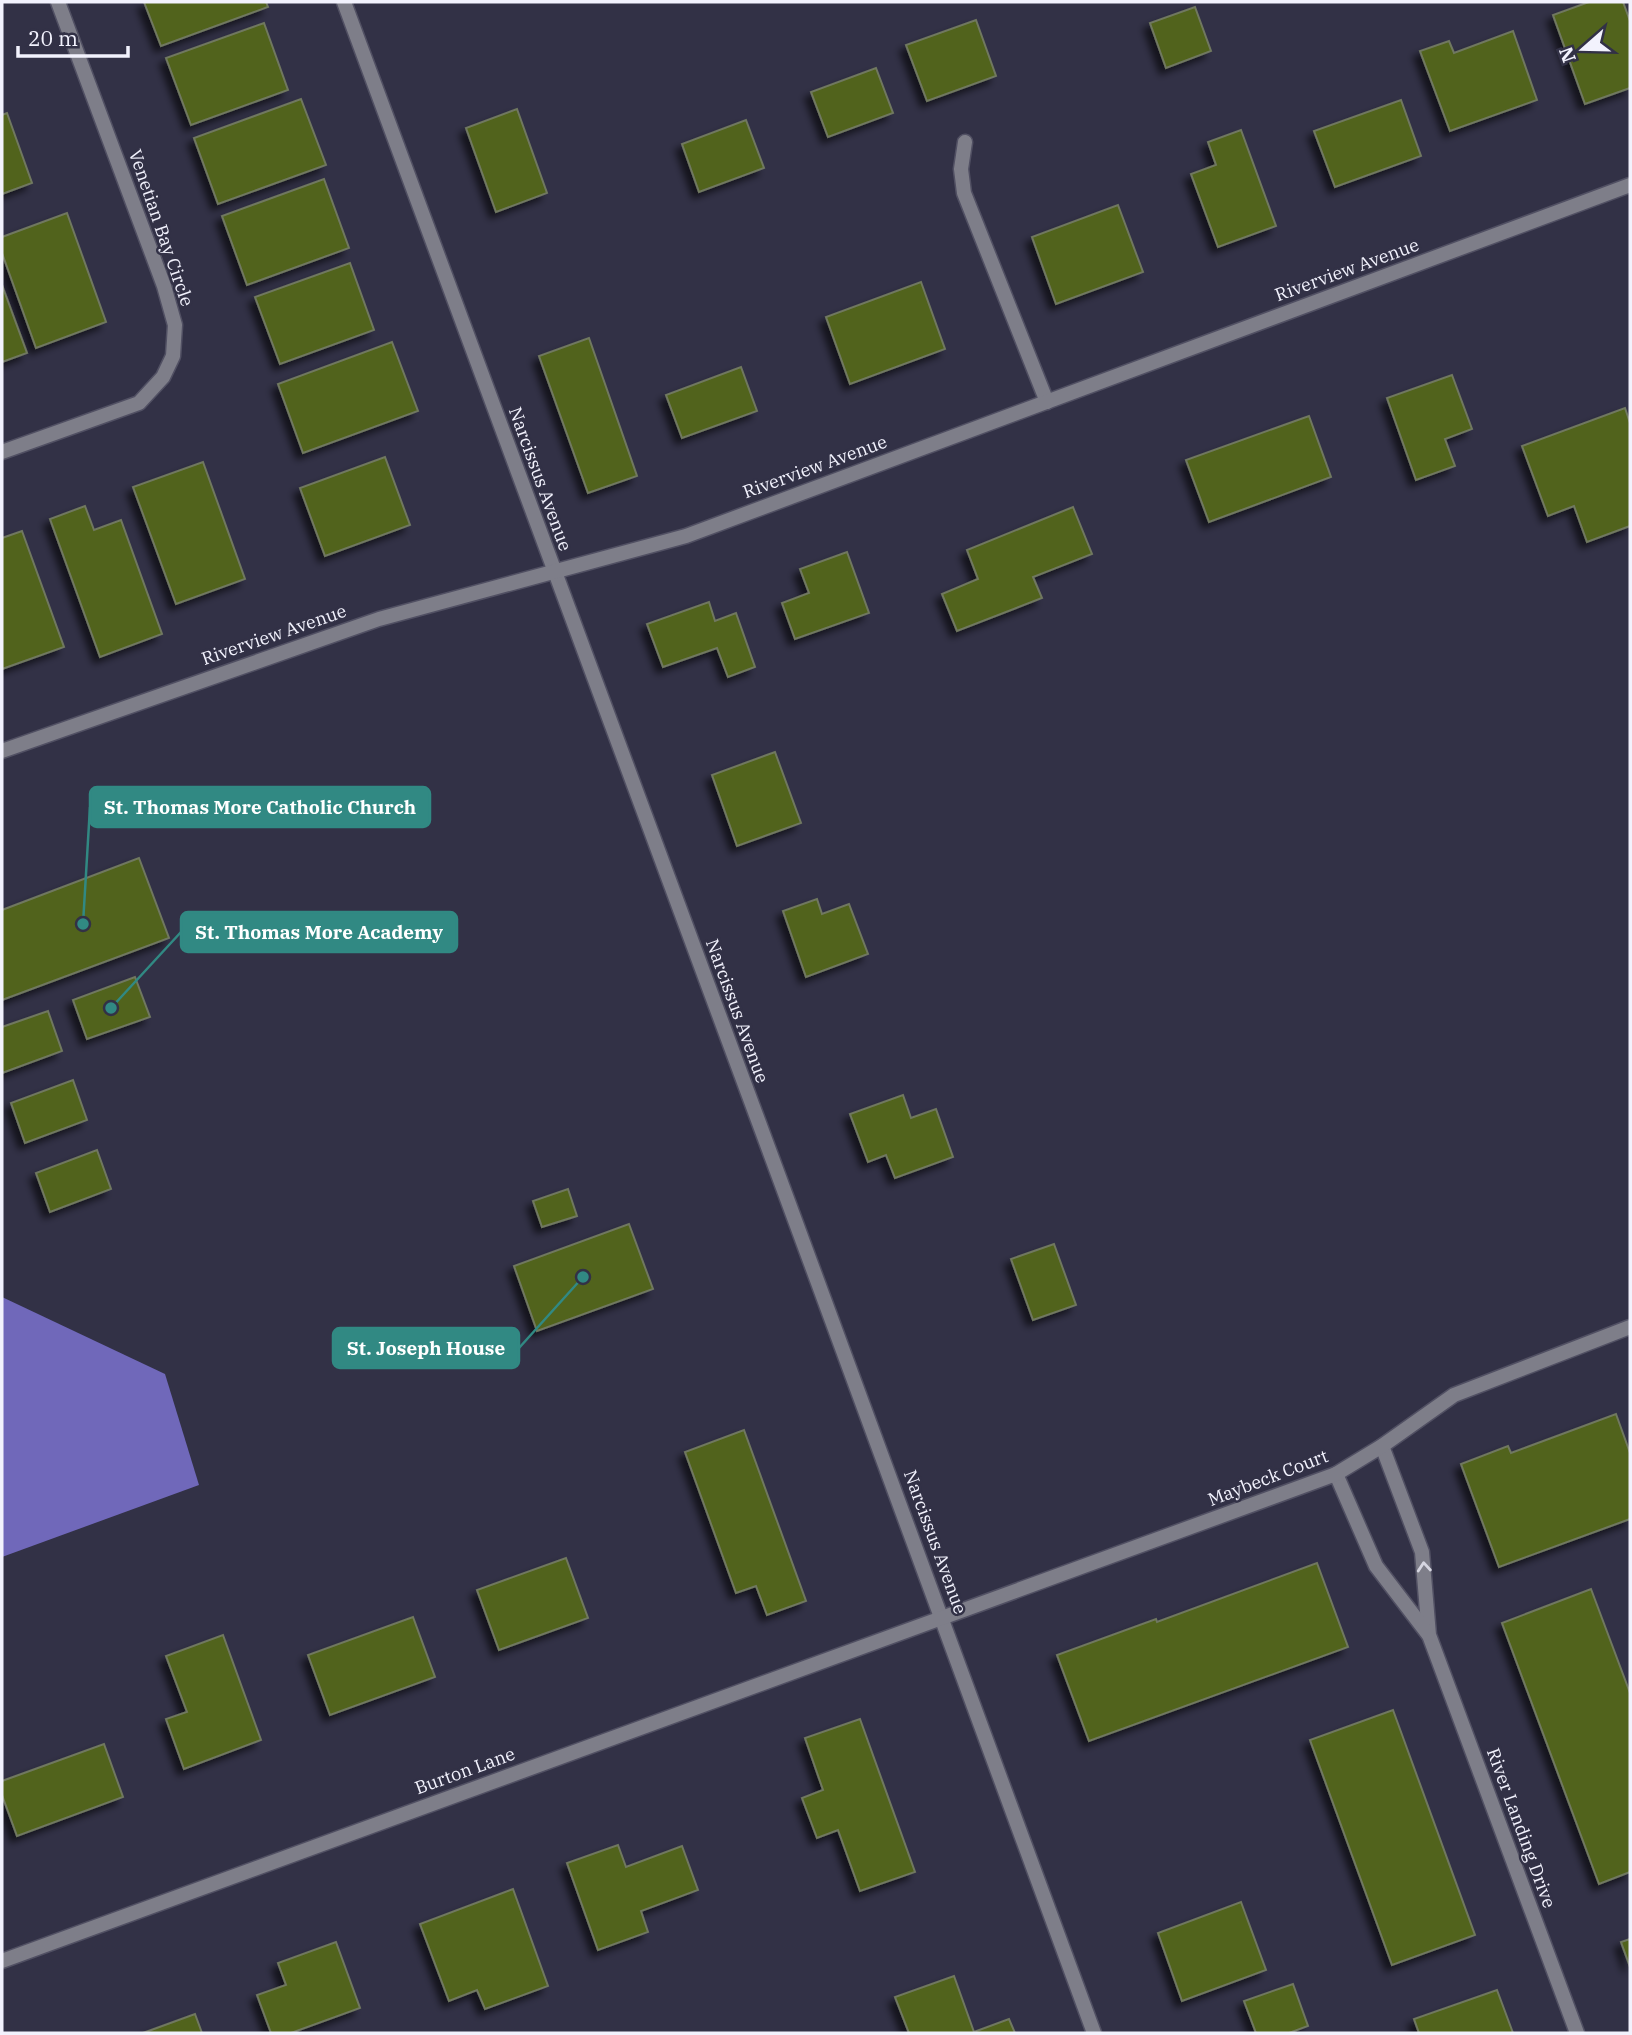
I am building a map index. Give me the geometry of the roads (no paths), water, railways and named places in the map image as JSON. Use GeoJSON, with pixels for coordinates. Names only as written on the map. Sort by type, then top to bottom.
{"type":"FeatureCollection","features":[{"type":"Feature","properties":{"kind":"street","name":"Venetian Bay Circle"},"geometry":{"type":"LineString","coordinates":[[2,452],[139,403],[163,377],[173,356],[174,325],[164,286],[58,2]]}},
{"type":"Feature","properties":{"kind":"street","name":"Narcissus Avenue"},"geometry":{"type":"LineString","coordinates":[[344,2],[1094,2033]]}},
{"type":"Feature","properties":{"kind":"street"},"geometry":{"type":"LineString","coordinates":[[965,142],[961,169],[964,194],[1047,402]]}},
{"type":"Feature","properties":{"kind":"street","name":"Riverview Avenue"},"geometry":{"type":"LineString","coordinates":[[2,751],[379,619],[686,536],[1630,185]]}},
{"type":"Feature","properties":{"kind":"street","name":"Maybeck Court"},"geometry":{"type":"LineString","coordinates":[[942,1617],[1336,1474],[1382,1446],[1454,1395],[1630,1327]]}},
{"type":"Feature","properties":{"kind":"street","name":"River Landing Drive"},"geometry":{"type":"LineString","coordinates":[[1382,1446],[1422,1552],[1429,1635],[1577,2033]]}},
{"type":"Feature","properties":{"kind":"street","name":"River Landing Drive"},"geometry":{"type":"LineString","coordinates":[[1336,1474],[1376,1566],[1429,1635]]}},
{"type":"Feature","properties":{"kind":"street","name":"Burton Lane"},"geometry":{"type":"LineString","coordinates":[[2,1961],[942,1617]]}},
{"type":"Feature","properties":{"kind":"place","name":"St. Thomas More Catholic Church"},"geometry":{"type":"Point","coordinates":[83,924]}},
{"type":"Feature","properties":{"kind":"place","name":"St. Thomas More Academy"},"geometry":{"type":"Point","coordinates":[111,1008]}},
{"type":"Feature","properties":{"kind":"place","name":"St. Joseph House"},"geometry":{"type":"Point","coordinates":[583,1277]}}]}
